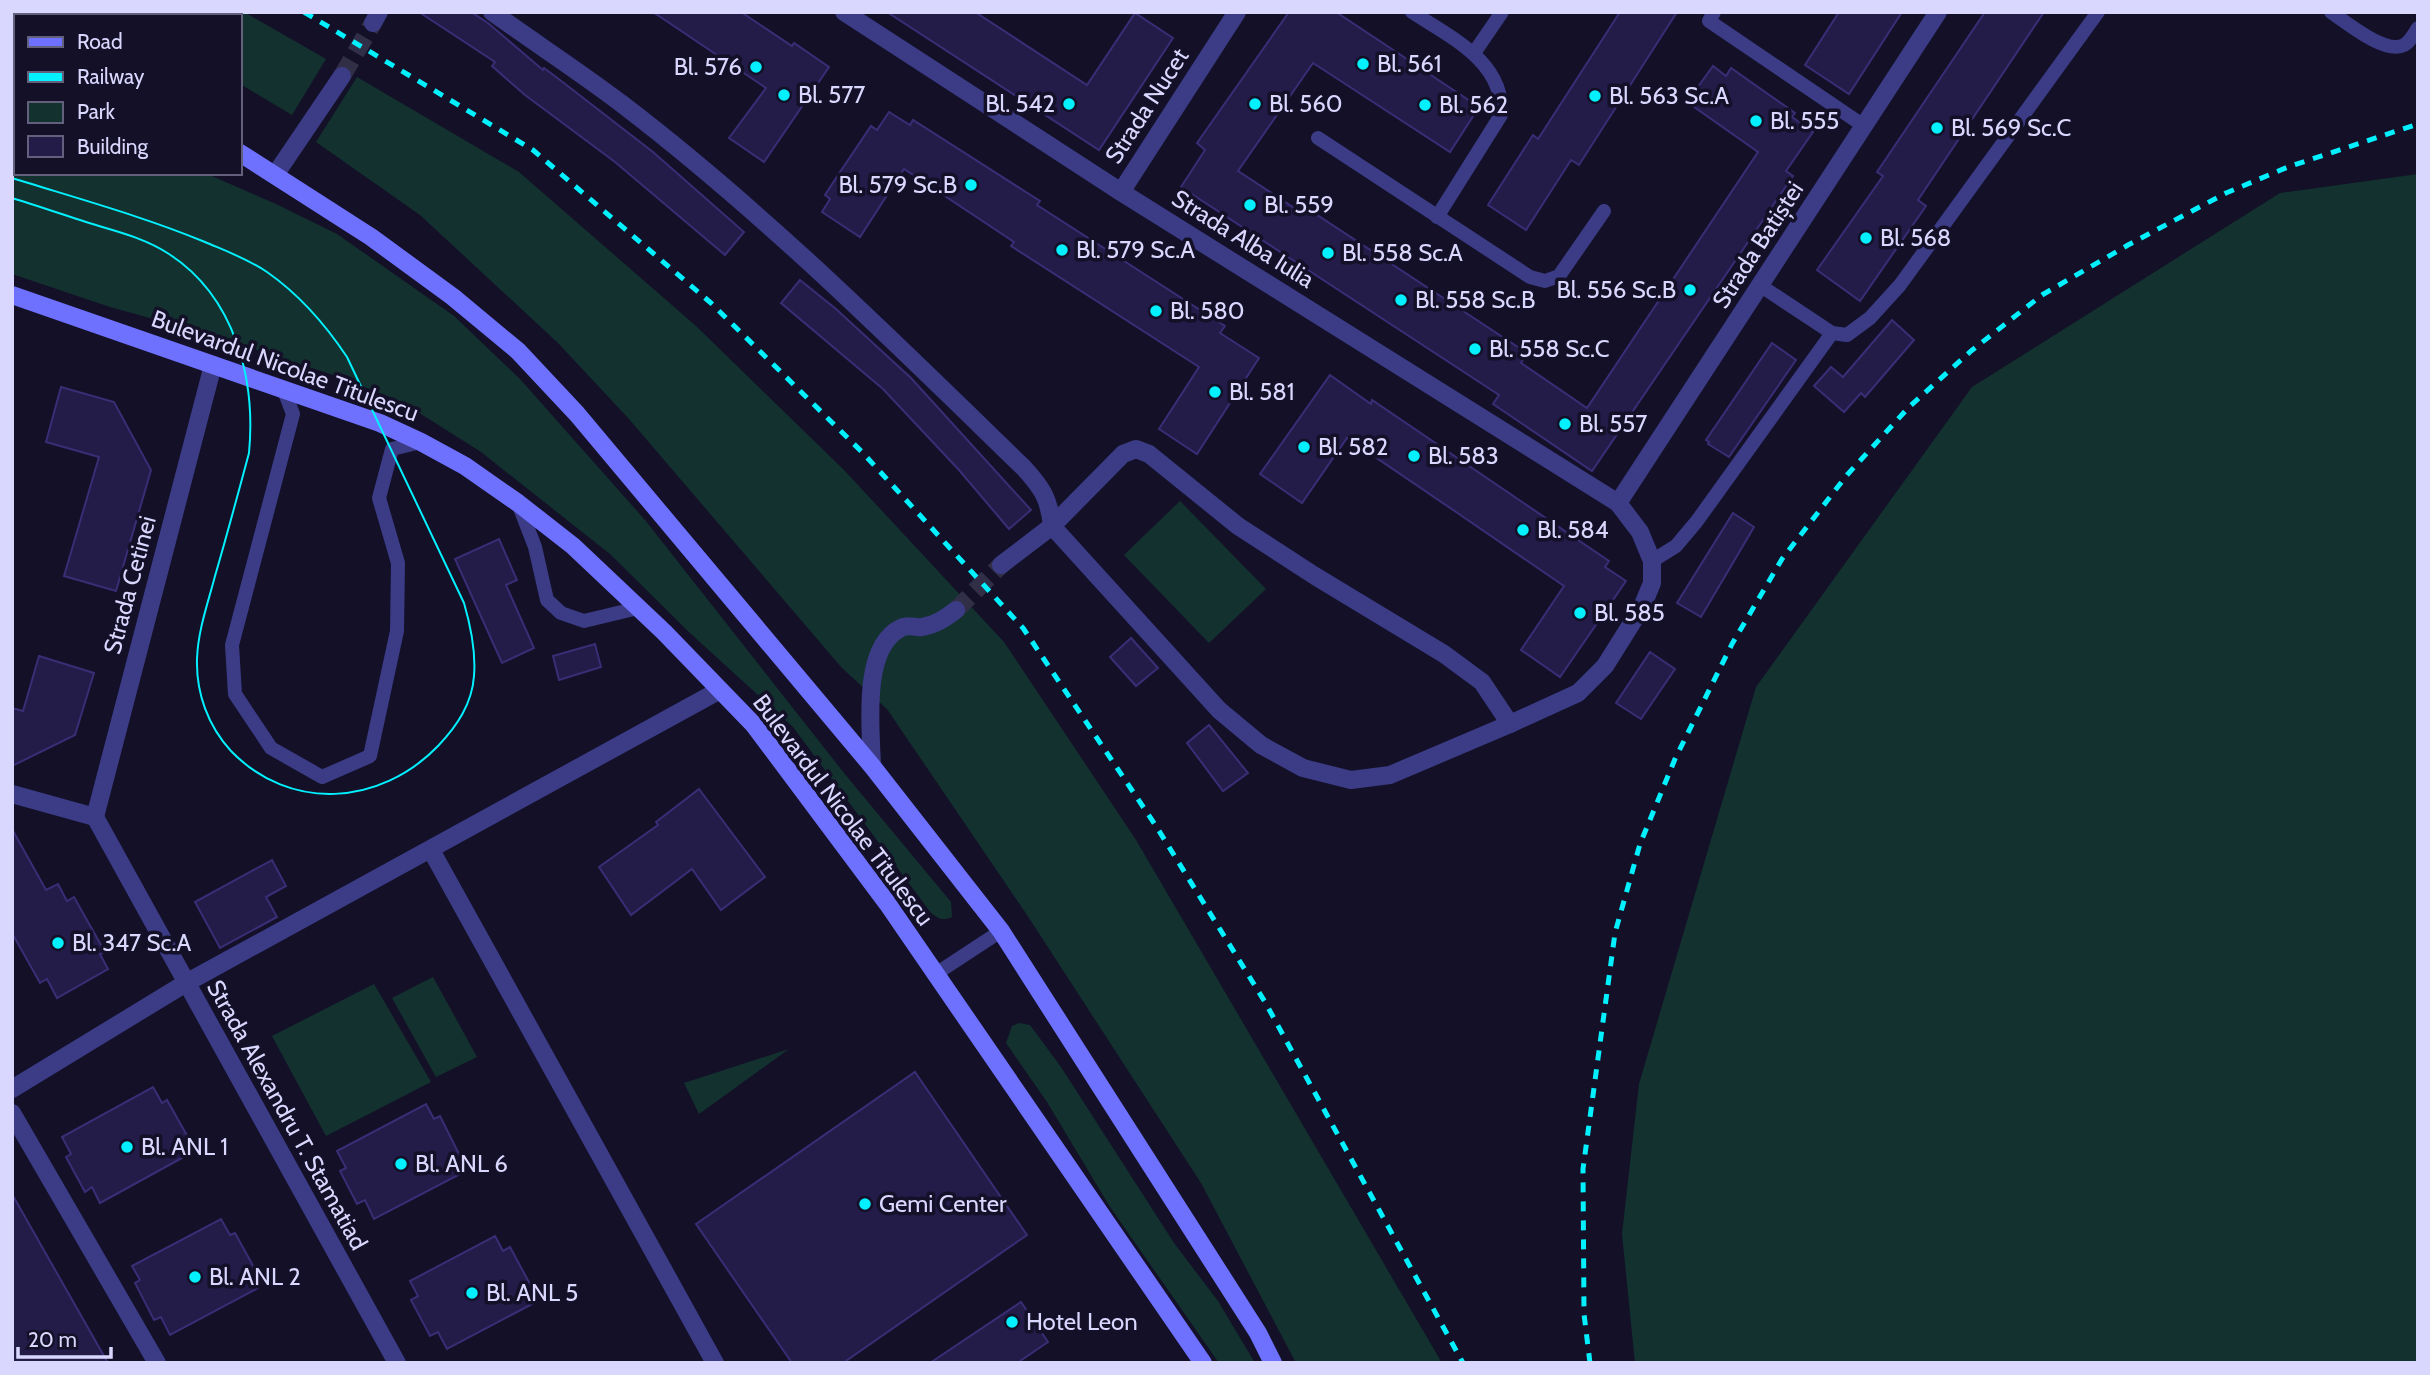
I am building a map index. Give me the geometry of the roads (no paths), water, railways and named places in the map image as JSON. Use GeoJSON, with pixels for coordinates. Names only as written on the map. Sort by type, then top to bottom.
{"type":"FeatureCollection","features":[{"type":"Feature","properties":{"kind":"main road","name":"Bulevardul Nicolae Titulescu"},"geometry":{"type":"LineString","coordinates":[[242,154],[381,244],[453,297],[518,351],[577,414],[872,766],[1001,930],[1251,1322],[1273,1363]]}},
{"type":"Feature","properties":{"kind":"main road","name":"Bulevardul Nicolae Titulescu"},"geometry":{"type":"LineString","coordinates":[[12,295],[380,423],[465,466],[518,503],[573,547],[720,690],[777,754],[887,903],[1203,1363]]}},
{"type":"Feature","properties":{"kind":"street"},"geometry":{"type":"LineString","coordinates":[[492,12],[622,103],[744,204],[861,310],[1043,489],[1050,508],[1052,526],[1219,710],[1261,744],[1303,768],[1351,780],[1390,775],[1578,693],[1605,666],[1642,607],[1652,583],[1653,561]]}},
{"type":"Feature","properties":{"kind":"street","name":"Strada Alba Iulia"},"geometry":{"type":"LineString","coordinates":[[844,12],[1121,192],[1618,503],[1640,531],[1653,561]]}},
{"type":"Feature","properties":{"kind":"street","name":"Strada Nucet"},"geometry":{"type":"LineString","coordinates":[[1121,192],[1237,12]]}},
{"type":"Feature","properties":{"kind":"street","name":"Strada Batiștei"},"geometry":{"type":"LineString","coordinates":[[1618,503],[1938,12]]}},
{"type":"Feature","properties":{"kind":"street"},"geometry":{"type":"LineString","coordinates":[[275,175],[342,76]]}},
{"type":"Feature","properties":{"kind":"street","name":"Strada Cetinei"},"geometry":{"type":"LineString","coordinates":[[95,817],[214,365]]}},
{"type":"Feature","properties":{"kind":"street"},"geometry":{"type":"LineString","coordinates":[[1001,565],[1052,526],[1123,454],[1136,449],[1149,454],[1238,526],[1444,654],[1482,682],[1510,723]]}},
{"type":"Feature","properties":{"kind":"street"},"geometry":{"type":"LineString","coordinates":[[872,766],[871,684],[877,657],[886,641],[897,630],[905,626],[924,627],[939,623],[956,610]]}},
{"type":"Feature","properties":{"kind":"street"},"geometry":{"type":"LineString","coordinates":[[12,1089],[187,983],[701,703],[720,690]]}},
{"type":"Feature","properties":{"kind":"street"},"geometry":{"type":"LineString","coordinates":[[12,794],[95,817]]}},
{"type":"Feature","properties":{"kind":"street","name":"Strada Alexandru T. Stamatiad"},"geometry":{"type":"LineString","coordinates":[[95,817],[397,1363]]}},
{"type":"Feature","properties":{"kind":"street"},"geometry":{"type":"LineString","coordinates":[[431,850],[715,1363]]}},
{"type":"Feature","properties":{"kind":"street"},"geometry":{"type":"LineString","coordinates":[[12,1113],[157,1363]]}},
{"type":"Feature","properties":{"kind":"lane"},"geometry":{"type":"LineString","coordinates":[[1412,12],[1474,53],[1492,76],[1502,100],[1501,115],[1437,217]]}},
{"type":"Feature","properties":{"kind":"lane"},"geometry":{"type":"LineString","coordinates":[[1474,53],[1502,12]]}},
{"type":"Feature","properties":{"kind":"lane"},"geometry":{"type":"LineString","coordinates":[[1714,12],[1709,21],[1864,126]]}},
{"type":"Feature","properties":{"kind":"lane"},"geometry":{"type":"LineString","coordinates":[[1761,286],[1832,332],[1847,335],[1870,318],[1900,285],[2098,12]]}},
{"type":"Feature","properties":{"kind":"lane"},"geometry":{"type":"LineString","coordinates":[[2331,12],[2380,44],[2395,48],[2407,44],[2418,28]]}},
{"type":"Feature","properties":{"kind":"lane"},"geometry":{"type":"LineString","coordinates":[[1318,138],[1530,277],[1545,281],[1559,275],[1604,211]]}},
{"type":"Feature","properties":{"kind":"lane"},"geometry":{"type":"LineString","coordinates":[[1653,561],[1676,546],[1697,521],[1832,332]]}},
{"type":"Feature","properties":{"kind":"lane"},"geometry":{"type":"LineString","coordinates":[[283,388],[293,414],[232,645],[235,694],[271,748],[322,777],[370,756],[397,631],[398,563],[379,498],[392,449],[421,442]]}},
{"type":"Feature","properties":{"kind":"lane"},"geometry":{"type":"LineString","coordinates":[[518,503],[535,547],[547,600],[561,613],[584,621],[638,608]]}},
{"type":"Feature","properties":{"kind":"lane"},"geometry":{"type":"LineString","coordinates":[[934,975],[1001,930]]}},
{"type":"Feature","properties":{"kind":"tunnel"},"geometry":{"type":"LineString","coordinates":[[342,76],[373,23]]}},
{"type":"Feature","properties":{"kind":"tunnel"},"geometry":{"type":"LineString","coordinates":[[956,610],[1001,565]]}},
{"type":"Feature","properties":{"kind":"tram line"},"geometry":{"type":"LineString","coordinates":[[12,178],[157,224],[252,263],[301,300],[347,357],[464,603],[472,639],[474,676],[467,705],[445,738],[415,766],[389,781],[363,790],[335,794],[307,792],[280,784],[254,771],[223,741],[210,720],[201,696],[197,659],[204,617],[249,453],[249,397],[236,342],[225,316],[210,293],[192,272],[169,254],[135,237],[12,198]]}},
{"type":"Feature","properties":{"kind":"railway"},"geometry":{"type":"LineString","coordinates":[[304,12],[533,150],[711,303],[863,453],[1023,628],[1156,826],[1265,1002],[1463,1363]]}},
{"type":"Feature","properties":{"kind":"railway"},"geometry":{"type":"LineString","coordinates":[[1590,1363],[1584,1314],[1583,1169],[1615,933],[1640,844],[1675,759],[1732,644],[1782,559],[1847,475],[1909,407],[1971,351],[2042,295],[2226,193],[2288,167],[2418,124]]}},
{"type":"Feature","properties":{"kind":"place","name":"Bl. 561"},"geometry":{"type":"Point","coordinates":[1363,64]}},
{"type":"Feature","properties":{"kind":"place","name":"Bl. 576"},"geometry":{"type":"Point","coordinates":[756,67]}},
{"type":"Feature","properties":{"kind":"place","name":"Bl. 577"},"geometry":{"type":"Point","coordinates":[784,95]}},
{"type":"Feature","properties":{"kind":"place","name":"Bl. 563 Sc.A"},"geometry":{"type":"Point","coordinates":[1595,96]}},
{"type":"Feature","properties":{"kind":"place","name":"Bl. 542"},"geometry":{"type":"Point","coordinates":[1069,104]}},
{"type":"Feature","properties":{"kind":"place","name":"Bl. 560"},"geometry":{"type":"Point","coordinates":[1255,104]}},
{"type":"Feature","properties":{"kind":"place","name":"Bl. 562"},"geometry":{"type":"Point","coordinates":[1425,105]}},
{"type":"Feature","properties":{"kind":"place","name":"Bl. 555"},"geometry":{"type":"Point","coordinates":[1756,121]}},
{"type":"Feature","properties":{"kind":"place","name":"Bl. 569 Sc.C"},"geometry":{"type":"Point","coordinates":[1937,128]}},
{"type":"Feature","properties":{"kind":"place","name":"Bl. 579 Sc.B"},"geometry":{"type":"Point","coordinates":[971,185]}},
{"type":"Feature","properties":{"kind":"place","name":"Bl. 559"},"geometry":{"type":"Point","coordinates":[1250,205]}},
{"type":"Feature","properties":{"kind":"place","name":"Bl. 568"},"geometry":{"type":"Point","coordinates":[1866,238]}},
{"type":"Feature","properties":{"kind":"place","name":"Bl. 579 Sc.A"},"geometry":{"type":"Point","coordinates":[1062,250]}},
{"type":"Feature","properties":{"kind":"place","name":"Bl. 558 Sc.A"},"geometry":{"type":"Point","coordinates":[1328,253]}},
{"type":"Feature","properties":{"kind":"place","name":"Bl. 556 Sc.B"},"geometry":{"type":"Point","coordinates":[1690,290]}},
{"type":"Feature","properties":{"kind":"place","name":"Bl. 558 Sc.B"},"geometry":{"type":"Point","coordinates":[1401,300]}},
{"type":"Feature","properties":{"kind":"place","name":"Bl. 580"},"geometry":{"type":"Point","coordinates":[1156,311]}},
{"type":"Feature","properties":{"kind":"place","name":"Bl. 558 Sc.C"},"geometry":{"type":"Point","coordinates":[1475,349]}},
{"type":"Feature","properties":{"kind":"place","name":"Bl. 581"},"geometry":{"type":"Point","coordinates":[1215,392]}},
{"type":"Feature","properties":{"kind":"place","name":"Bl. 557"},"geometry":{"type":"Point","coordinates":[1565,424]}},
{"type":"Feature","properties":{"kind":"place","name":"Bl. 582"},"geometry":{"type":"Point","coordinates":[1304,447]}},
{"type":"Feature","properties":{"kind":"place","name":"Bl. 583"},"geometry":{"type":"Point","coordinates":[1414,456]}},
{"type":"Feature","properties":{"kind":"place","name":"Bl. 584"},"geometry":{"type":"Point","coordinates":[1523,530]}},
{"type":"Feature","properties":{"kind":"place","name":"Bl. 585"},"geometry":{"type":"Point","coordinates":[1580,613]}},
{"type":"Feature","properties":{"kind":"place","name":"Bl. 347 Sc.A"},"geometry":{"type":"Point","coordinates":[58,943]}},
{"type":"Feature","properties":{"kind":"place","name":"Bl. ANL 1"},"geometry":{"type":"Point","coordinates":[127,1147]}},
{"type":"Feature","properties":{"kind":"place","name":"Bl. ANL 6"},"geometry":{"type":"Point","coordinates":[401,1164]}},
{"type":"Feature","properties":{"kind":"place","name":"Gemi Center"},"geometry":{"type":"Point","coordinates":[865,1204]}},
{"type":"Feature","properties":{"kind":"place","name":"Bl. ANL 2"},"geometry":{"type":"Point","coordinates":[195,1277]}},
{"type":"Feature","properties":{"kind":"place","name":"Bl. ANL 5"},"geometry":{"type":"Point","coordinates":[472,1293]}},
{"type":"Feature","properties":{"kind":"place","name":"Hotel Leon"},"geometry":{"type":"Point","coordinates":[1012,1322]}}]}
